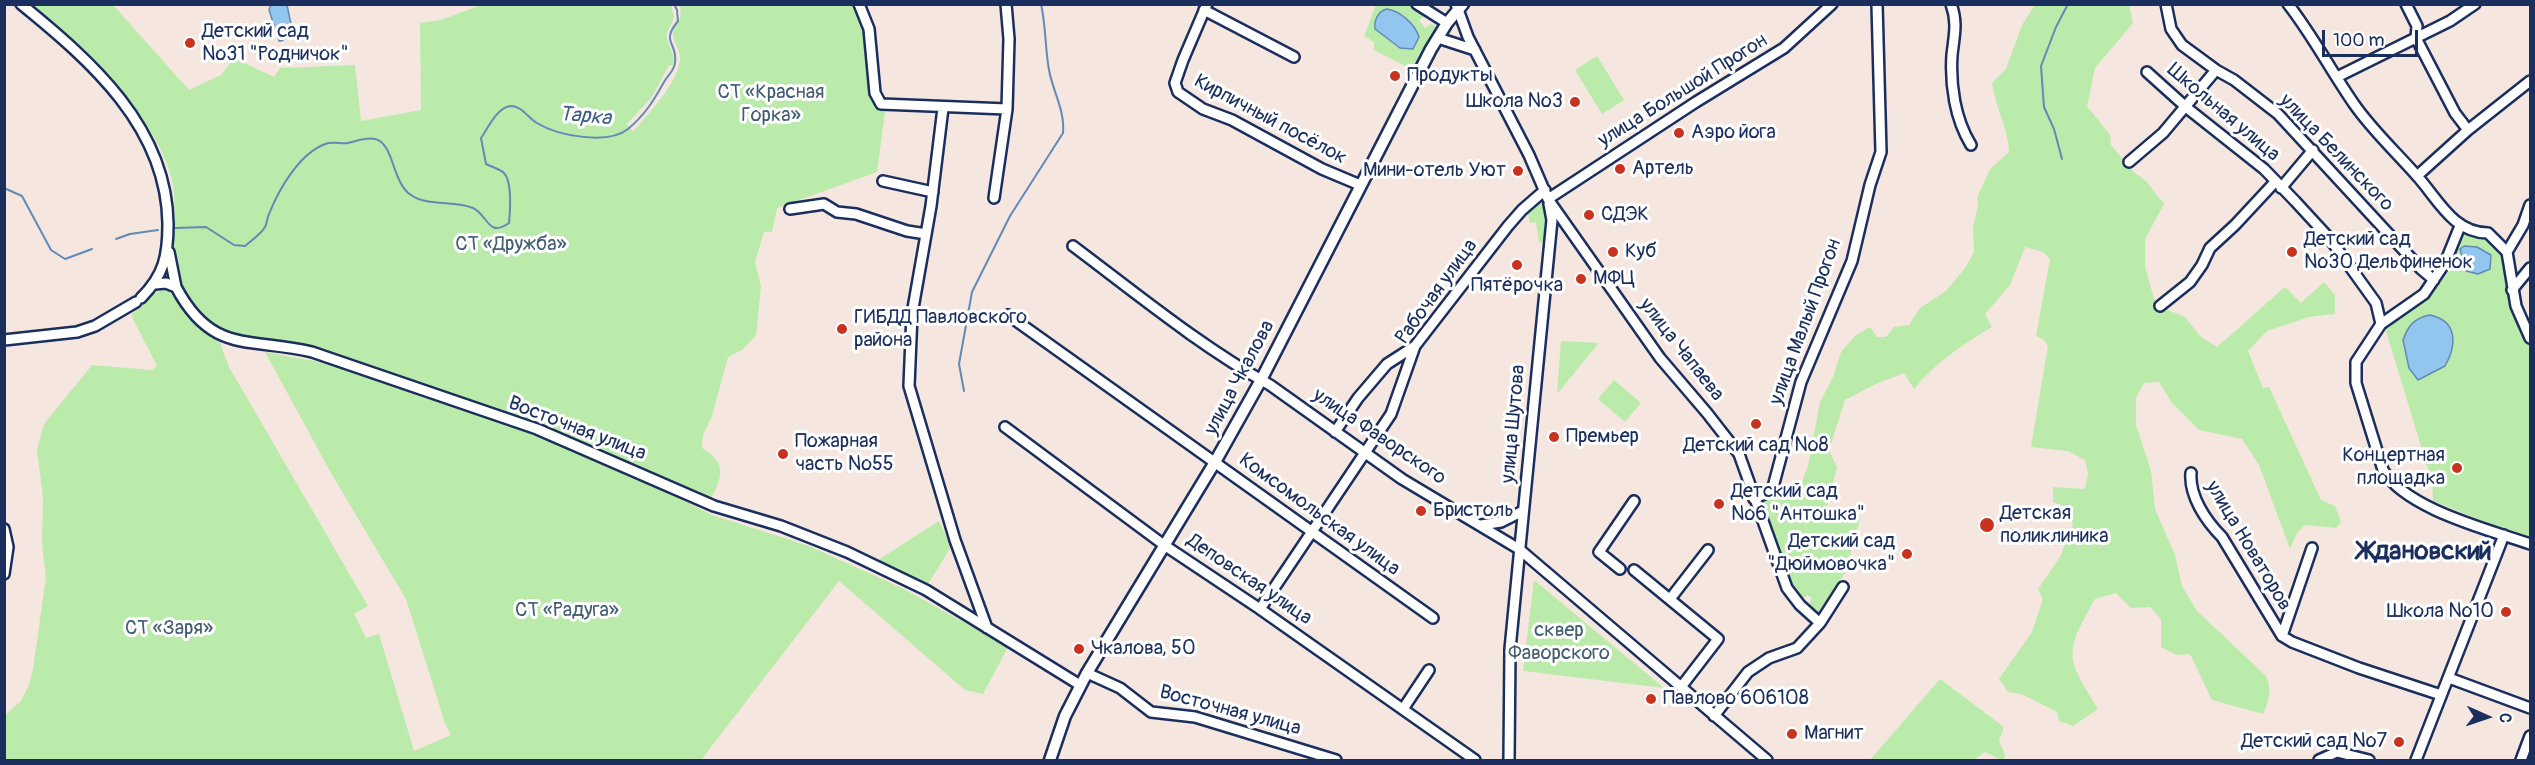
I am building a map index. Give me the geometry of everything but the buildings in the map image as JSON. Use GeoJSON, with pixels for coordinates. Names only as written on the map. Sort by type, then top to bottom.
{"type":"FeatureCollection","features":[{"type":"Feature","properties":{"kind":"main road","name":"улица Чкалова"},"geometry":{"type":"LineString","coordinates":[[1050,760],[1065,716],[1080,685],[1215,462],[1261,380],[1438,38],[1459,7]]}},
{"type":"Feature","properties":{"kind":"street"},"geometry":{"type":"LineString","coordinates":[[21,4],[81,56],[115,93],[134,119],[157,159],[168,205],[169,262],[176,288]]}},
{"type":"Feature","properties":{"kind":"street"},"geometry":{"type":"LineString","coordinates":[[859,4],[869,29],[875,93],[880,104],[1007,110]]}},
{"type":"Feature","properties":{"kind":"street"},"geometry":{"type":"LineString","coordinates":[[994,198],[1007,110],[1009,39],[1006,4]]}},
{"type":"Feature","properties":{"kind":"street"},"geometry":{"type":"LineString","coordinates":[[1418,4],[1447,23]]}},
{"type":"Feature","properties":{"kind":"street","name":"улица Большой Прогон"},"geometry":{"type":"LineString","coordinates":[[1547,194],[1784,48],[1832,4]]}},
{"type":"Feature","properties":{"kind":"street","name":"улица Малый Прогон"},"geometry":{"type":"LineString","coordinates":[[1754,499],[1773,487],[1801,382],[1852,261],[1870,185],[1881,152],[1877,4]]}},
{"type":"Feature","properties":{"kind":"street"},"geometry":{"type":"LineString","coordinates":[[1951,4],[1956,29],[1952,56],[1955,102],[1958,119],[1971,144]]}},
{"type":"Feature","properties":{"kind":"street","name":"улица Белинского"},"geometry":{"type":"LineString","coordinates":[[2166,4],[2171,29],[2182,45],[2216,70],[2235,80],[2277,114],[2313,150],[2421,269],[2434,280]]}},
{"type":"Feature","properties":{"kind":"street"},"geometry":{"type":"LineString","coordinates":[[2288,4],[2305,26],[2354,104],[2435,200],[2460,226],[2477,233],[2488,233],[2507,252],[2516,306],[2530,338]]}},
{"type":"Feature","properties":{"kind":"street"},"geometry":{"type":"LineString","coordinates":[[2406,4],[2417,26],[2416,38],[2451,105],[2468,130]]}},
{"type":"Feature","properties":{"kind":"street"},"geometry":{"type":"LineString","coordinates":[[2337,77],[2450,21],[2475,4]]}},
{"type":"Feature","properties":{"kind":"street","name":"Кирпичный посёлок"},"geometry":{"type":"LineString","coordinates":[[1294,57],[1206,7],[1175,83],[1179,92],[1203,109],[1232,120],[1322,169],[1360,185]]}},
{"type":"Feature","properties":{"kind":"street","name":"улица Чапаева"},"geometry":{"type":"LineString","coordinates":[[1459,7],[1475,50],[1547,194],[1660,358],[1707,412],[1739,454],[1787,588],[1800,605],[1820,623]]}},
{"type":"Feature","properties":{"kind":"street"},"geometry":{"type":"LineString","coordinates":[[1438,38],[1475,50]]}},
{"type":"Feature","properties":{"kind":"street"},"geometry":{"type":"LineString","coordinates":[[2129,162],[2163,133],[2187,108],[2216,70]]}},
{"type":"Feature","properties":{"kind":"street","name":"Школьная улица"},"geometry":{"type":"LineString","coordinates":[[2147,72],[2187,108],[2264,169],[2330,239],[2376,303],[2381,324]]}},
{"type":"Feature","properties":{"kind":"street"},"geometry":{"type":"LineString","coordinates":[[2416,176],[2468,130],[2530,81]]}},
{"type":"Feature","properties":{"kind":"street"},"geometry":{"type":"LineString","coordinates":[[943,108],[933,192],[912,314],[909,386],[955,540],[987,628]]}},
{"type":"Feature","properties":{"kind":"street","name":"Школьная улица"},"geometry":{"type":"LineString","coordinates":[[2160,306],[2190,282],[2210,248],[2313,150]]}},
{"type":"Feature","properties":{"kind":"street"},"geometry":{"type":"LineString","coordinates":[[883,181],[933,192]]}},
{"type":"Feature","properties":{"kind":"street","name":"Рабочая улица"},"geometry":{"type":"LineString","coordinates":[[1260,609],[1310,531],[1391,414],[1415,346],[1508,226],[1522,210],[1547,194]]}},
{"type":"Feature","properties":{"kind":"street","name":"улица Шутова"},"geometry":{"type":"LineString","coordinates":[[1509,760],[1510,649],[1552,220],[1547,194]]}},
{"type":"Feature","properties":{"kind":"street"},"geometry":{"type":"LineString","coordinates":[[790,209],[824,204],[837,212],[856,214],[907,231],[926,234]]}},
{"type":"Feature","properties":{"kind":"street"},"geometry":{"type":"LineString","coordinates":[[2507,252],[2527,226],[2530,205]]}},
{"type":"Feature","properties":{"kind":"street"},"geometry":{"type":"LineString","coordinates":[[2460,226],[2445,263],[2424,294],[2381,324],[2356,362],[2356,383],[2383,470],[2397,489],[2424,506],[2530,544]]}},
{"type":"Feature","properties":{"kind":"street"},"geometry":{"type":"LineString","coordinates":[[5,341],[77,332],[95,326],[139,300],[155,284],[161,273],[168,241]]}},
{"type":"Feature","properties":{"kind":"street","name":"улица Фаворского"},"geometry":{"type":"LineString","coordinates":[[1072,246],[1184,330],[1261,380],[1365,453],[1519,549],[1767,760]]}},
{"type":"Feature","properties":{"kind":"street"},"geometry":{"type":"LineString","coordinates":[[2512,290],[2530,268]]}},
{"type":"Feature","properties":{"kind":"street"},"geometry":{"type":"LineString","coordinates":[[155,284],[166,283],[176,288]]}},
{"type":"Feature","properties":{"kind":"street","name":"Восточная улица"},"geometry":{"type":"LineString","coordinates":[[176,288],[185,304],[207,327],[220,336],[234,341],[312,352],[472,409],[537,429],[714,506],[781,526],[887,569],[926,590],[1080,685]]}},
{"type":"Feature","properties":{"kind":"street","name":"Комсомольская улица"},"geometry":{"type":"LineString","coordinates":[[1008,315],[1433,618]]}},
{"type":"Feature","properties":{"kind":"street"},"geometry":{"type":"LineString","coordinates":[[1335,432],[1358,398],[1387,364],[1415,346]]}},
{"type":"Feature","properties":{"kind":"street","name":"Деповская улица"},"geometry":{"type":"LineString","coordinates":[[1005,427],[1164,545],[1260,609],[1475,760]]}},
{"type":"Feature","properties":{"kind":"street","name":"улица Новаторов"},"geometry":{"type":"LineString","coordinates":[[2191,473],[2190,485],[2210,525],[2222,537],[2282,636],[2359,668],[2441,695]]}},
{"type":"Feature","properties":{"kind":"street"},"geometry":{"type":"LineString","coordinates":[[1620,568],[1599,552],[1634,501]]}},
{"type":"Feature","properties":{"kind":"street"},"geometry":{"type":"LineString","coordinates":[[1480,525],[1501,522],[1523,511]]}},
{"type":"Feature","properties":{"kind":"street"},"geometry":{"type":"LineString","coordinates":[[4,529],[6,548],[4,574]]}},
{"type":"Feature","properties":{"kind":"street"},"geometry":{"type":"LineString","coordinates":[[2416,760],[2504,535]]}},
{"type":"Feature","properties":{"kind":"street","name":"улица Новаторов"},"geometry":{"type":"LineString","coordinates":[[2282,636],[2312,548]]}},
{"type":"Feature","properties":{"kind":"street"},"geometry":{"type":"LineString","coordinates":[[1670,599],[1708,550]]}},
{"type":"Feature","properties":{"kind":"street"},"geometry":{"type":"LineString","coordinates":[[1634,570],[1718,639],[1681,687]]}},
{"type":"Feature","properties":{"kind":"street"},"geometry":{"type":"LineString","coordinates":[[1714,716],[1748,672],[1769,658],[1797,648],[1820,623],[1843,587]]}},
{"type":"Feature","properties":{"kind":"street"},"geometry":{"type":"LineString","coordinates":[[1403,709],[1429,670]]}},
{"type":"Feature","properties":{"kind":"street","name":"Восточная улица"},"geometry":{"type":"LineString","coordinates":[[1087,673],[1120,688],[1152,712],[1195,717],[1336,760]]}},
{"type":"Feature","properties":{"kind":"street"},"geometry":{"type":"LineString","coordinates":[[2449,678],[2530,708]]}},
{"type":"Feature","properties":{"kind":"street"},"geometry":{"type":"LineString","coordinates":[[2521,760],[2530,736]]}},
{"type":"Feature","properties":{"kind":"street"},"geometry":{"type":"LineString","coordinates":[[2319,760],[2337,752],[2369,760]]}},
{"type":"Feature","properties":{"kind":"green space","name":"СТ «Дружба»"},"geometry":{"type":"Polygon","coordinates":[[[30,5],[113,5],[189,90],[221,75],[234,58],[274,77],[280,68],[355,65],[361,121],[421,110],[420,23],[441,20],[481,5],[671,5],[674,17],[666,36],[674,58],[673,65],[669,65],[652,97],[627,124],[633,132],[662,97],[679,67],[680,55],[673,35],[681,14],[679,5],[856,5],[866,32],[876,104],[885,112],[877,172],[777,208],[772,232],[764,232],[755,262],[761,286],[756,335],[742,350],[728,357],[712,416],[703,435],[702,448],[716,459],[720,471],[718,484],[710,500],[605,452],[527,420],[324,352],[236,336],[210,324],[198,314],[186,298],[179,281],[174,246],[174,191],[161,149],[147,126],[111,81],[30,5]]]}},
{"type":"Feature","properties":{"kind":"green space"},"geometry":{"type":"Polygon","coordinates":[[[1376,5],[1411,5],[1425,16],[1419,20],[1425,28],[1431,24],[1436,26],[1415,71],[1374,50],[1374,42],[1364,36],[1376,5]]]}},
{"type":"Feature","properties":{"kind":"green space"},"geometry":{"type":"Polygon","coordinates":[[[2035,5],[2129,5],[2133,23],[2095,68],[2087,106],[2110,135],[2111,145],[2135,173],[2146,181],[2164,204],[2145,239],[2145,267],[2156,305],[2185,317],[2201,337],[2217,347],[2285,287],[2301,303],[2324,282],[2335,295],[2335,314],[2309,317],[2267,331],[2248,351],[2263,388],[2269,387],[2321,500],[2335,506],[2341,522],[2336,528],[2305,525],[2297,533],[2290,549],[2259,465],[2242,439],[2199,430],[2172,403],[2159,382],[2144,383],[2136,398],[2136,425],[2151,471],[2155,509],[2175,555],[2182,586],[2197,611],[2266,676],[2269,695],[2263,714],[2212,700],[2190,654],[2177,655],[2161,647],[2161,619],[2150,607],[2131,608],[2116,593],[2095,599],[2078,632],[2072,655],[2079,677],[2098,709],[2073,726],[2059,721],[2057,712],[2021,694],[2008,692],[1999,679],[2032,632],[2043,599],[2038,589],[2060,557],[2073,524],[2066,507],[2053,502],[2053,487],[2085,489],[2088,474],[2085,460],[2068,451],[2031,447],[2048,346],[2043,339],[2036,336],[2050,259],[2043,252],[2025,247],[2010,285],[1985,314],[1992,327],[1970,340],[1931,370],[1914,389],[1904,373],[1845,400],[1829,450],[1837,467],[1826,510],[1860,519],[1845,573],[1822,612],[1816,613],[1809,604],[1812,598],[1807,595],[1803,600],[1788,582],[1759,507],[1768,495],[1795,500],[1808,466],[1820,402],[1833,377],[1841,352],[1856,335],[1870,327],[1877,337],[1886,337],[1894,327],[1909,325],[1920,308],[1946,291],[1965,268],[1974,252],[1973,227],[1978,206],[1977,198],[1990,169],[2009,152],[1992,83],[2006,69],[2022,25],[2035,5]]]}},
{"type":"Feature","properties":{"kind":"green space"},"geometry":{"type":"Polygon","coordinates":[[[1597,56],[1624,100],[1602,114],[1575,70],[1597,56]]]}},
{"type":"Feature","properties":{"kind":"green space"},"geometry":{"type":"Polygon","coordinates":[[[1543,196],[1547,215],[1545,243],[1539,242],[1536,222],[1530,223],[1528,214],[1525,215],[1523,211],[1543,196]]]}},
{"type":"Feature","properties":{"kind":"green space"},"geometry":{"type":"Polygon","coordinates":[[[2460,233],[2487,238],[2504,254],[2521,328],[2530,344],[2530,540],[2433,501],[2432,482],[2385,328],[2428,297],[2448,273],[2460,233]]]}},
{"type":"Feature","properties":{"kind":"green space"},"geometry":{"type":"Polygon","coordinates":[[[163,290],[169,291],[196,325],[219,340],[229,367],[368,606],[354,614],[366,638],[379,634],[414,751],[451,735],[445,723],[406,599],[331,473],[265,352],[314,361],[367,375],[416,395],[535,433],[655,486],[712,515],[809,546],[904,589],[1008,647],[983,694],[965,690],[839,581],[701,760],[5,760],[5,715],[21,701],[29,685],[46,577],[42,544],[43,497],[37,450],[44,424],[92,365],[152,370],[157,366],[131,315],[155,293],[163,290]]]}},
{"type":"Feature","properties":{"kind":"green space"},"geometry":{"type":"Polygon","coordinates":[[[1561,341],[1599,343],[1557,394],[1561,341]]]}},
{"type":"Feature","properties":{"kind":"green space"},"geometry":{"type":"Polygon","coordinates":[[[1614,380],[1641,403],[1625,422],[1598,399],[1614,380]]]}},
{"type":"Feature","properties":{"kind":"green space"},"geometry":{"type":"Polygon","coordinates":[[[939,521],[951,547],[928,584],[878,560],[939,521]]]}},
{"type":"Feature","properties":{"kind":"green space","name":"сквер Фаворского"},"geometry":{"type":"Polygon","coordinates":[[[1534,580],[1664,688],[1523,671],[1534,580]]]}},
{"type":"Feature","properties":{"kind":"green space"},"geometry":{"type":"Polygon","coordinates":[[[1940,679],[2004,727],[1999,741],[2006,757],[2001,760],[1985,752],[1974,760],[1870,760],[1940,679]]]}},
{"type":"Feature","properties":{"kind":"water"},"geometry":{"type":"Polygon","coordinates":[[[271,4],[287,5],[293,34],[281,41],[279,41],[269,10],[271,4]]]}},
{"type":"Feature","properties":{"kind":"water"},"geometry":{"type":"Polygon","coordinates":[[[1387,9],[1402,15],[1414,27],[1419,37],[1413,49],[1400,48],[1375,29],[1377,16],[1387,9]]]}},
{"type":"Feature","properties":{"kind":"water"},"geometry":{"type":"Polygon","coordinates":[[[2464,246],[2477,247],[2491,255],[2490,269],[2478,274],[2466,271],[2460,249],[2464,246]]]}},
{"type":"Feature","properties":{"kind":"water"},"geometry":{"type":"Polygon","coordinates":[[[2430,315],[2439,318],[2450,328],[2452,350],[2445,366],[2418,380],[2409,368],[2403,340],[2412,323],[2430,315]]]}},
{"type":"Feature","properties":{"kind":"waterway","name":"Тарка"},"geometry":{"type":"LineString","coordinates":[[175,228],[206,227],[234,245],[245,246],[266,226],[273,204],[284,184],[298,164],[307,156],[328,143],[348,143],[368,138],[381,142],[386,148],[400,182],[411,195],[425,201],[473,208],[492,227],[502,227],[509,223],[509,183],[504,173],[486,164],[481,138],[493,119],[501,110],[511,106],[518,108],[546,128],[570,135],[608,137],[628,129],[649,107],[674,66],[675,56],[670,38],[678,21],[674,4]]}},
{"type":"Feature","properties":{"kind":"waterway"},"geometry":{"type":"LineString","coordinates":[[964,391],[959,364],[972,292],[1010,216],[1063,133],[1061,109],[1049,70],[1041,4]]}},
{"type":"Feature","properties":{"kind":"waterway"},"geometry":{"type":"LineString","coordinates":[[2062,159],[2054,129],[2044,107],[2041,66],[2056,27],[2068,4]]}},
{"type":"Feature","properties":{"kind":"waterway","name":"Тарка"},"geometry":{"type":"LineString","coordinates":[[4,188],[22,196],[51,250],[65,259],[92,249]]}},
{"type":"Feature","properties":{"kind":"waterway","name":"Тарка"},"geometry":{"type":"LineString","coordinates":[[116,239],[130,234],[158,230]]}},
{"type":"Feature","properties":{"kind":"place","name":"Детский сад №31 \"Родничок\""},"geometry":{"type":"Point","coordinates":[190,43]}},
{"type":"Feature","properties":{"kind":"place","name":"Продукты"},"geometry":{"type":"Point","coordinates":[1395,76]}},
{"type":"Feature","properties":{"kind":"place","name":"Школа №3"},"geometry":{"type":"Point","coordinates":[1575,102]}},
{"type":"Feature","properties":{"kind":"place","name":"Аэро йога"},"geometry":{"type":"Point","coordinates":[1679,133]}},
{"type":"Feature","properties":{"kind":"place","name":"Артель"},"geometry":{"type":"Point","coordinates":[1620,169]}},
{"type":"Feature","properties":{"kind":"place","name":"Мини-отель Уют"},"geometry":{"type":"Point","coordinates":[1518,171]}},
{"type":"Feature","properties":{"kind":"place","name":"СДЭК"},"geometry":{"type":"Point","coordinates":[1589,215]}},
{"type":"Feature","properties":{"kind":"place","name":"Куб"},"geometry":{"type":"Point","coordinates":[1613,252]}},
{"type":"Feature","properties":{"kind":"place","name":"Детский сад №30 Дельфиненок"},"geometry":{"type":"Point","coordinates":[2292,252]}},
{"type":"Feature","properties":{"kind":"place","name":"Пятёрочка"},"geometry":{"type":"Point","coordinates":[1517,265]}},
{"type":"Feature","properties":{"kind":"place","name":"МФЦ"},"geometry":{"type":"Point","coordinates":[1581,279]}},
{"type":"Feature","properties":{"kind":"place","name":"ГИБДД Павловского района"},"geometry":{"type":"Point","coordinates":[842,329]}},
{"type":"Feature","properties":{"kind":"place","name":"Детский сад №8"},"geometry":{"type":"Point","coordinates":[1756,424]}},
{"type":"Feature","properties":{"kind":"place","name":"Премьер"},"geometry":{"type":"Point","coordinates":[1554,437]}},
{"type":"Feature","properties":{"kind":"place","name":"Пожарная часть №55"},"geometry":{"type":"Point","coordinates":[783,454]}},
{"type":"Feature","properties":{"kind":"place","name":"Концертная площадка"},"geometry":{"type":"Point","coordinates":[2457,468]}},
{"type":"Feature","properties":{"kind":"place","name":"Детский сад №6 \"Антошка\""},"geometry":{"type":"Point","coordinates":[1719,504]}},
{"type":"Feature","properties":{"kind":"place","name":"Бристоль"},"geometry":{"type":"Point","coordinates":[1421,511]}},
{"type":"Feature","properties":{"kind":"place","name":"Детская поликлиника"},"geometry":{"type":"Point","coordinates":[1987,525]}},
{"type":"Feature","properties":{"kind":"place","name":"Детский сад \"Дюймовочка\""},"geometry":{"type":"Point","coordinates":[1907,554]}},
{"type":"Feature","properties":{"kind":"place","name":"Школа №10"},"geometry":{"type":"Point","coordinates":[2506,612]}},
{"type":"Feature","properties":{"kind":"place","name":"Чкалова, 50"},"geometry":{"type":"Point","coordinates":[1079,649]}},
{"type":"Feature","properties":{"kind":"place","name":"Павлово 606108"},"geometry":{"type":"Point","coordinates":[1651,699]}},
{"type":"Feature","properties":{"kind":"place","name":"Магнит"},"geometry":{"type":"Point","coordinates":[1792,734]}},
{"type":"Feature","properties":{"kind":"place","name":"Детский сад №7"},"geometry":{"type":"Point","coordinates":[2399,742]}},
{"type":"Feature","properties":{"kind":"district","name":"Ждановский"},"geometry":{"type":"Point","coordinates":[2425,552]}},
{"type":"Feature","properties":{"kind":"park label","name":"СТ «Красная Горка»"},"geometry":{"type":"Point","coordinates":[771,104]}},
{"type":"Feature","properties":{"kind":"park label","name":"СТ «Радуга»"},"geometry":{"type":"Point","coordinates":[567,611]}},
{"type":"Feature","properties":{"kind":"park label","name":"СТ «Заря»"},"geometry":{"type":"Point","coordinates":[169,629]}}]}
